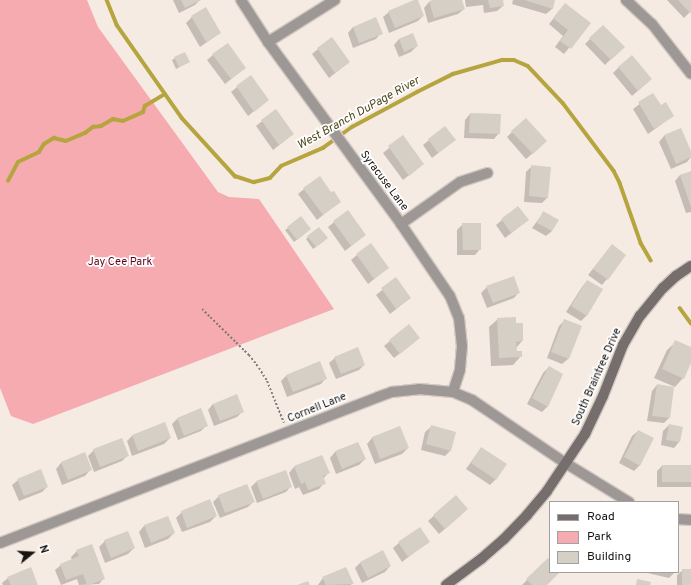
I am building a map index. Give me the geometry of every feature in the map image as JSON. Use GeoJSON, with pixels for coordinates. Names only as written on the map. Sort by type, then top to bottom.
{"type":"FeatureCollection","features":[{"type":"Feature","properties":{"kind":"street","name":"Syracuse Lane"},"geometry":{"type":"LineString","coordinates":[[241,0],[268,42],[444,285],[455,307],[461,332],[462,358],[453,392]]}},
{"type":"Feature","properties":{"kind":"street"},"geometry":{"type":"LineString","coordinates":[[268,42],[335,0]]}},
{"type":"Feature","properties":{"kind":"street"},"geometry":{"type":"LineString","coordinates":[[626,0],[652,24],[691,74]]}},
{"type":"Feature","properties":{"kind":"street"},"geometry":{"type":"LineString","coordinates":[[401,224],[460,182],[488,173]]}},
{"type":"Feature","properties":{"kind":"street","name":"South Braintree Drive"},"geometry":{"type":"LineString","coordinates":[[446,585],[481,559],[528,515],[567,464],[595,414],[624,345],[640,316],[663,288],[676,276],[691,266]]}},
{"type":"Feature","properties":{"kind":"street","name":"Cornell Lane"},"geometry":{"type":"LineString","coordinates":[[0,543],[392,392],[419,389],[453,392],[472,400],[567,464],[627,501]]}},
{"type":"Feature","properties":{"kind":"street"},"geometry":{"type":"LineString","coordinates":[[679,519],[691,520]]}},
{"type":"Feature","properties":{"kind":"path"},"geometry":{"type":"LineString","coordinates":[[202,309],[249,355],[259,368],[267,381],[288,433]]}},
{"type":"Feature","properties":{"kind":"green space","name":"Jay Cee Park"},"geometry":{"type":"Polygon","coordinates":[[[0,0],[87,0],[98,27],[218,192],[229,197],[259,199],[334,309],[33,424],[11,416],[0,388],[0,0]]]}},
{"type":"Feature","properties":{"kind":"building"},"geometry":{"type":"Polygon","coordinates":[[[181,0],[201,0],[185,8],[181,0]]]}},
{"type":"Feature","properties":{"kind":"building"},"geometry":{"type":"Polygon","coordinates":[[[414,0],[418,0],[424,16],[395,28],[388,11],[414,0]]]}},
{"type":"Feature","properties":{"kind":"building"},"geometry":{"type":"Polygon","coordinates":[[[462,0],[465,9],[434,18],[429,1],[462,0]]]}},
{"type":"Feature","properties":{"kind":"building"},"geometry":{"type":"Polygon","coordinates":[[[488,0],[503,0],[504,6],[490,8],[488,0]]]}},
{"type":"Feature","properties":{"kind":"building"},"geometry":{"type":"Polygon","coordinates":[[[524,0],[555,0],[553,9],[524,0]]]}},
{"type":"Feature","properties":{"kind":"building"},"geometry":{"type":"Polygon","coordinates":[[[678,0],[691,0],[690,13],[678,0]]]}},
{"type":"Feature","properties":{"kind":"building"},"geometry":{"type":"Polygon","coordinates":[[[565,3],[591,23],[571,49],[560,41],[568,30],[553,18],[565,3]]]}},
{"type":"Feature","properties":{"kind":"building"},"geometry":{"type":"Polygon","coordinates":[[[206,7],[221,33],[206,42],[191,16],[206,7]]]}},
{"type":"Feature","properties":{"kind":"building"},"geometry":{"type":"Polygon","coordinates":[[[376,17],[383,34],[359,43],[353,27],[376,17]]]}},
{"type":"Feature","properties":{"kind":"building"},"geometry":{"type":"Polygon","coordinates":[[[603,25],[625,47],[611,60],[589,38],[603,25]]]}},
{"type":"Feature","properties":{"kind":"building"},"geometry":{"type":"Polygon","coordinates":[[[413,33],[418,46],[404,52],[399,39],[413,33]]]}},
{"type":"Feature","properties":{"kind":"building"},"geometry":{"type":"Polygon","coordinates":[[[332,37],[350,62],[335,73],[317,48],[332,37]]]}},
{"type":"Feature","properties":{"kind":"building"},"geometry":{"type":"Polygon","coordinates":[[[228,43],[246,68],[231,79],[212,54],[228,43]]]}},
{"type":"Feature","properties":{"kind":"building"},"geometry":{"type":"Polygon","coordinates":[[[185,52],[190,62],[179,67],[174,57],[185,52]]]}},
{"type":"Feature","properties":{"kind":"building"},"geometry":{"type":"Polygon","coordinates":[[[632,55],[652,79],[638,91],[618,67],[632,55]]]}},
{"type":"Feature","properties":{"kind":"building"},"geometry":{"type":"Polygon","coordinates":[[[251,75],[269,100],[254,112],[236,86],[251,75]]]}},
{"type":"Feature","properties":{"kind":"building"},"geometry":{"type":"Polygon","coordinates":[[[653,93],[661,105],[666,102],[674,116],[654,129],[638,102],[653,93]]]}},
{"type":"Feature","properties":{"kind":"building"},"geometry":{"type":"Polygon","coordinates":[[[276,109],[294,134],[279,145],[261,120],[276,109]]]}},
{"type":"Feature","properties":{"kind":"building"},"geometry":{"type":"Polygon","coordinates":[[[470,113],[501,114],[500,134],[469,133],[470,113]]]}},
{"type":"Feature","properties":{"kind":"building"},"geometry":{"type":"Polygon","coordinates":[[[526,118],[547,141],[533,154],[511,131],[526,118]]]}},
{"type":"Feature","properties":{"kind":"building"},"geometry":{"type":"Polygon","coordinates":[[[445,126],[456,140],[438,153],[428,139],[445,126]]]}},
{"type":"Feature","properties":{"kind":"building"},"geometry":{"type":"Polygon","coordinates":[[[681,128],[691,151],[691,157],[676,164],[664,135],[681,128]]]}},
{"type":"Feature","properties":{"kind":"building"},"geometry":{"type":"Polygon","coordinates":[[[403,135],[424,164],[409,176],[388,146],[403,135]]]}},
{"type":"Feature","properties":{"kind":"building"},"geometry":{"type":"Polygon","coordinates":[[[531,165],[551,167],[548,198],[529,196],[531,165]]]}},
{"type":"Feature","properties":{"kind":"building"},"geometry":{"type":"Polygon","coordinates":[[[691,171],[691,207],[680,175],[691,171]]]}},
{"type":"Feature","properties":{"kind":"building"},"geometry":{"type":"Polygon","coordinates":[[[320,176],[331,192],[334,191],[341,202],[323,215],[303,188],[320,176]]]}},
{"type":"Feature","properties":{"kind":"building"},"geometry":{"type":"Polygon","coordinates":[[[518,206],[529,220],[511,233],[501,219],[518,206]]]}},
{"type":"Feature","properties":{"kind":"building"},"geometry":{"type":"Polygon","coordinates":[[[348,210],[366,235],[351,246],[333,221],[348,210]]]}},
{"type":"Feature","properties":{"kind":"building"},"geometry":{"type":"Polygon","coordinates":[[[543,211],[559,220],[552,231],[537,223],[543,211]]]}},
{"type":"Feature","properties":{"kind":"building"},"geometry":{"type":"Polygon","coordinates":[[[301,216],[311,229],[297,240],[287,227],[301,216]]]}},
{"type":"Feature","properties":{"kind":"building"},"geometry":{"type":"Polygon","coordinates":[[[462,223],[481,223],[481,250],[463,250],[462,223]]]}},
{"type":"Feature","properties":{"kind":"building"},"geometry":{"type":"Polygon","coordinates":[[[319,227],[328,238],[316,247],[307,236],[319,227]]]}},
{"type":"Feature","properties":{"kind":"building"},"geometry":{"type":"Polygon","coordinates":[[[371,243],[389,268],[374,279],[356,254],[371,243]]]}},
{"type":"Feature","properties":{"kind":"building"},"geometry":{"type":"Polygon","coordinates":[[[612,244],[626,255],[608,280],[593,269],[612,244]]]}},
{"type":"Feature","properties":{"kind":"building"},"geometry":{"type":"Polygon","coordinates":[[[514,276],[520,293],[493,303],[486,286],[514,276]]]}},
{"type":"Feature","properties":{"kind":"building"},"geometry":{"type":"Polygon","coordinates":[[[396,277],[411,298],[396,309],[381,288],[396,277]]]}},
{"type":"Feature","properties":{"kind":"building"},"geometry":{"type":"Polygon","coordinates":[[[587,280],[603,289],[587,316],[571,306],[587,280]]]}},
{"type":"Feature","properties":{"kind":"building"},"geometry":{"type":"Polygon","coordinates":[[[516,317],[516,323],[523,323],[523,341],[516,342],[517,351],[522,351],[522,357],[499,358],[497,318],[516,317]]]}},
{"type":"Feature","properties":{"kind":"building"},"geometry":{"type":"Polygon","coordinates":[[[564,319],[582,326],[569,359],[551,352],[564,319]]]}},
{"type":"Feature","properties":{"kind":"building"},"geometry":{"type":"Polygon","coordinates":[[[409,324],[420,338],[400,354],[389,340],[409,324]]]}},
{"type":"Feature","properties":{"kind":"building"},"geometry":{"type":"Polygon","coordinates":[[[675,340],[691,347],[691,363],[684,379],[662,369],[675,340]]]}},
{"type":"Feature","properties":{"kind":"building"},"geometry":{"type":"Polygon","coordinates":[[[358,347],[365,365],[341,374],[334,357],[358,347]]]}},
{"type":"Feature","properties":{"kind":"building"},"geometry":{"type":"Polygon","coordinates":[[[320,361],[327,379],[293,392],[286,375],[320,361]]]}},
{"type":"Feature","properties":{"kind":"building"},"geometry":{"type":"Polygon","coordinates":[[[549,366],[563,374],[548,407],[532,398],[549,366]]]}},
{"type":"Feature","properties":{"kind":"building"},"geometry":{"type":"Polygon","coordinates":[[[657,384],[674,387],[670,418],[652,416],[657,384]]]}},
{"type":"Feature","properties":{"kind":"building"},"geometry":{"type":"Polygon","coordinates":[[[237,394],[244,412],[220,421],[213,404],[237,394]]]}},
{"type":"Feature","properties":{"kind":"building"},"geometry":{"type":"Polygon","coordinates":[[[201,408],[208,426],[184,436],[177,418],[201,408]]]}},
{"type":"Feature","properties":{"kind":"building"},"geometry":{"type":"Polygon","coordinates":[[[165,422],[171,438],[138,451],[132,435],[165,422]]]}},
{"type":"Feature","properties":{"kind":"building"},"geometry":{"type":"Polygon","coordinates":[[[669,424],[683,427],[680,442],[666,440],[669,424]]]}},
{"type":"Feature","properties":{"kind":"building"},"geometry":{"type":"Polygon","coordinates":[[[431,425],[456,432],[451,451],[426,444],[431,425]]]}},
{"type":"Feature","properties":{"kind":"building"},"geometry":{"type":"Polygon","coordinates":[[[400,426],[409,448],[380,459],[372,437],[400,426]]]}},
{"type":"Feature","properties":{"kind":"building"},"geometry":{"type":"Polygon","coordinates":[[[638,430],[654,438],[640,466],[624,457],[638,430]]]}},
{"type":"Feature","properties":{"kind":"building"},"geometry":{"type":"Polygon","coordinates":[[[122,438],[129,456],[100,467],[93,449],[122,438]]]}},
{"type":"Feature","properties":{"kind":"building"},"geometry":{"type":"Polygon","coordinates":[[[358,442],[366,459],[342,469],[335,451],[358,442]]]}},
{"type":"Feature","properties":{"kind":"building"},"geometry":{"type":"Polygon","coordinates":[[[481,447],[507,464],[496,480],[471,463],[481,447]]]}},
{"type":"Feature","properties":{"kind":"building"},"geometry":{"type":"Polygon","coordinates":[[[85,452],[92,470],[68,480],[61,462],[85,452]]]}},
{"type":"Feature","properties":{"kind":"building"},"geometry":{"type":"Polygon","coordinates":[[[322,455],[330,473],[323,476],[326,484],[308,490],[305,482],[301,484],[294,466],[322,455]]]}},
{"type":"Feature","properties":{"kind":"building"},"geometry":{"type":"Polygon","coordinates":[[[662,465],[691,465],[691,482],[662,482],[662,465]]]}},
{"type":"Feature","properties":{"kind":"building"},"geometry":{"type":"Polygon","coordinates":[[[41,469],[48,487],[24,496],[17,479],[41,469]]]}},
{"type":"Feature","properties":{"kind":"building"},"geometry":{"type":"Polygon","coordinates":[[[286,470],[292,487],[263,499],[256,481],[286,470]]]}},
{"type":"Feature","properties":{"kind":"building"},"geometry":{"type":"Polygon","coordinates":[[[247,484],[255,502],[225,513],[218,495],[247,484]]]}},
{"type":"Feature","properties":{"kind":"building"},"geometry":{"type":"Polygon","coordinates":[[[456,495],[468,509],[445,529],[433,515],[456,495]]]}},
{"type":"Feature","properties":{"kind":"building"},"geometry":{"type":"Polygon","coordinates":[[[210,499],[217,516],[187,528],[181,511],[210,499]]]}},
{"type":"Feature","properties":{"kind":"building"},"geometry":{"type":"Polygon","coordinates":[[[168,516],[175,533],[151,543],[144,525],[168,516]]]}},
{"type":"Feature","properties":{"kind":"building"},"geometry":{"type":"Polygon","coordinates":[[[420,527],[430,542],[408,557],[398,542],[420,527]]]}},
{"type":"Feature","properties":{"kind":"building"},"geometry":{"type":"Polygon","coordinates":[[[128,531],[135,548],[111,558],[104,540],[128,531]]]}},
{"type":"Feature","properties":{"kind":"building"},"geometry":{"type":"Polygon","coordinates":[[[92,544],[105,579],[89,585],[87,585],[83,574],[66,580],[60,564],[79,556],[76,550],[92,544]]]}},
{"type":"Feature","properties":{"kind":"building"},"geometry":{"type":"Polygon","coordinates":[[[383,550],[391,566],[368,578],[360,562],[383,550]]]}},
{"type":"Feature","properties":{"kind":"building"},"geometry":{"type":"Polygon","coordinates":[[[548,558],[549,573],[559,573],[547,585],[532,585],[526,579],[548,558]]]}},
{"type":"Feature","properties":{"kind":"building"},"geometry":{"type":"Polygon","coordinates":[[[31,567],[38,585],[11,585],[7,577],[31,567]]]}},
{"type":"Feature","properties":{"kind":"building"},"geometry":{"type":"Polygon","coordinates":[[[346,567],[354,584],[326,585],[322,577],[346,567]]]}},
{"type":"Feature","properties":{"kind":"building"},"geometry":{"type":"Polygon","coordinates":[[[682,569],[691,569],[691,585],[682,585],[682,569]]]}},
{"type":"Feature","properties":{"kind":"building"},"geometry":{"type":"Polygon","coordinates":[[[637,579],[651,582],[650,585],[636,585],[637,579]]]}},
{"type":"Feature","properties":{"kind":"building"},"geometry":{"type":"Polygon","coordinates":[[[308,581],[310,585],[297,585],[308,581]]]}},
{"type":"Feature","properties":{"kind":"waterway","name":"West Branch DuPage River"},"geometry":{"type":"LineString","coordinates":[[107,0],[117,25],[182,118],[235,176],[254,182],[270,178],[281,166],[323,148],[352,127],[453,74],[502,60],[514,60],[528,66],[563,103],[614,171],[620,183],[641,243],[651,260]]}},
{"type":"Feature","properties":{"kind":"waterway"},"geometry":{"type":"LineString","coordinates":[[8,181],[18,162],[39,152],[44,144],[54,138],[66,141],[85,133],[93,127],[101,126],[113,119],[123,121],[143,112],[145,106],[165,94]]}},
{"type":"Feature","properties":{"kind":"waterway","name":"West Branch DuPage River"},"geometry":{"type":"LineString","coordinates":[[680,308],[691,323]]}}]}
